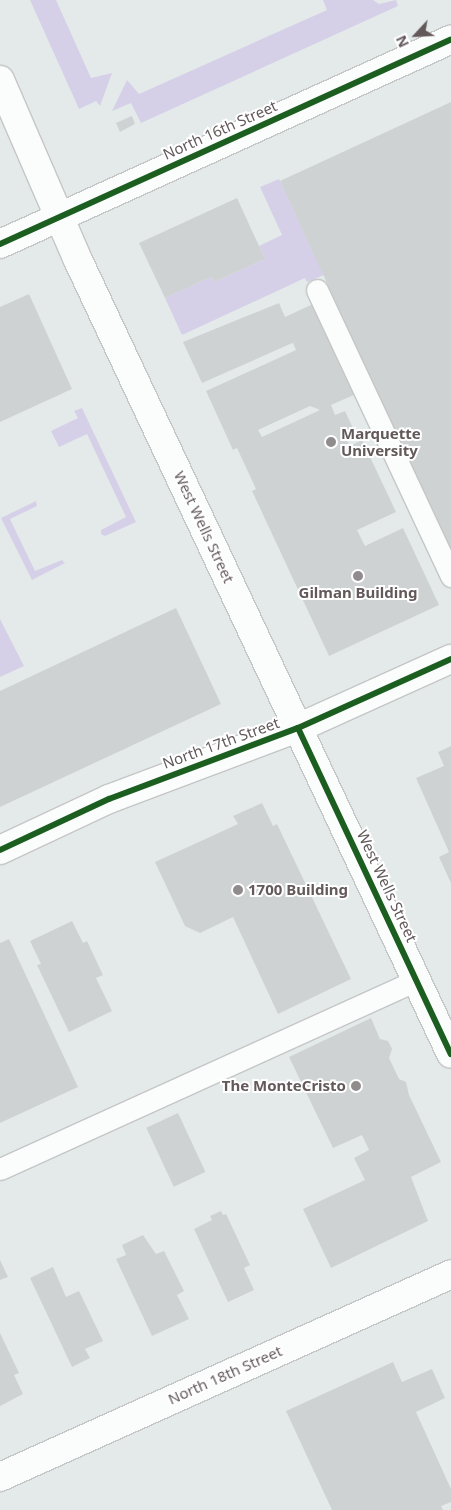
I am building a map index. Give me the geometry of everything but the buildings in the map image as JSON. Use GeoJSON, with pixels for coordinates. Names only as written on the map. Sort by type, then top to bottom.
{"type":"FeatureCollection","features":[{"type":"Feature","properties":{"kind":"street","name":"North 16th Street"},"geometry":{"type":"LineString","coordinates":[[0,244],[451,39]]}},
{"type":"Feature","properties":{"kind":"street","name":"West Wells Street"},"geometry":{"type":"LineString","coordinates":[[0,80],[60,217],[451,1054]]}},
{"type":"Feature","properties":{"kind":"street","name":"North 17th Street"},"geometry":{"type":"LineString","coordinates":[[0,850],[109,799],[298,728],[451,659]]}},
{"type":"Feature","properties":{"kind":"street","name":"North 18th Street"},"geometry":{"type":"LineString","coordinates":[[0,1477],[451,1274]]}},
{"type":"Feature","properties":{"kind":"lane"},"geometry":{"type":"LineString","coordinates":[[317,290],[451,576]]}},
{"type":"Feature","properties":{"kind":"lane"},"geometry":{"type":"LineString","coordinates":[[0,1169],[417,980]]}},
{"type":"Feature","properties":{"kind":"shaded area"},"geometry":{"type":"Polygon","coordinates":[[[30,0],[56,0],[91,78],[112,73],[100,106],[96,101],[79,109],[30,0]]]}},
{"type":"Feature","properties":{"kind":"shaded area"},"geometry":{"type":"Polygon","coordinates":[[[323,0],[373,0],[379,4],[396,0],[398,6],[141,123],[131,103],[112,111],[127,80],[139,94],[327,10],[323,0]]]}},
{"type":"Feature","properties":{"kind":"shaded area"},"geometry":{"type":"Polygon","coordinates":[[[279,179],[324,275],[307,282],[305,278],[182,335],[165,298],[211,277],[214,282],[265,259],[259,246],[282,235],[260,187],[279,179]]]}},
{"type":"Feature","properties":{"kind":"shaded area"},"geometry":{"type":"Polygon","coordinates":[[[82,408],[136,522],[105,536],[101,534],[101,530],[126,517],[87,434],[59,447],[51,431],[78,418],[74,411],[82,408]]]}},
{"type":"Feature","properties":{"kind":"shaded area"},"geometry":{"type":"Polygon","coordinates":[[[36,501],[37,506],[10,519],[35,571],[62,560],[65,563],[32,580],[1,518],[36,501]]]}},
{"type":"Feature","properties":{"kind":"shaded area"},"geometry":{"type":"Polygon","coordinates":[[[0,619],[24,666],[0,677],[0,619]]]}},
{"type":"Feature","properties":{"kind":"cycle path"},"geometry":{"type":"LineString","coordinates":[[0,244],[451,39]]}},
{"type":"Feature","properties":{"kind":"cycle path"},"geometry":{"type":"LineString","coordinates":[[0,850],[109,799],[298,728],[451,659]]}},
{"type":"Feature","properties":{"kind":"cycle path"},"geometry":{"type":"LineString","coordinates":[[298,728],[451,1054]]}},
{"type":"Feature","properties":{"kind":"place","name":"Marquette University"},"geometry":{"type":"Point","coordinates":[331,442]}},
{"type":"Feature","properties":{"kind":"place","name":"Gilman Building"},"geometry":{"type":"Point","coordinates":[358,576]}},
{"type":"Feature","properties":{"kind":"place","name":"1700 Building"},"geometry":{"type":"Point","coordinates":[238,890]}},
{"type":"Feature","properties":{"kind":"place","name":"The MonteCristo"},"geometry":{"type":"Point","coordinates":[356,1086]}}]}
